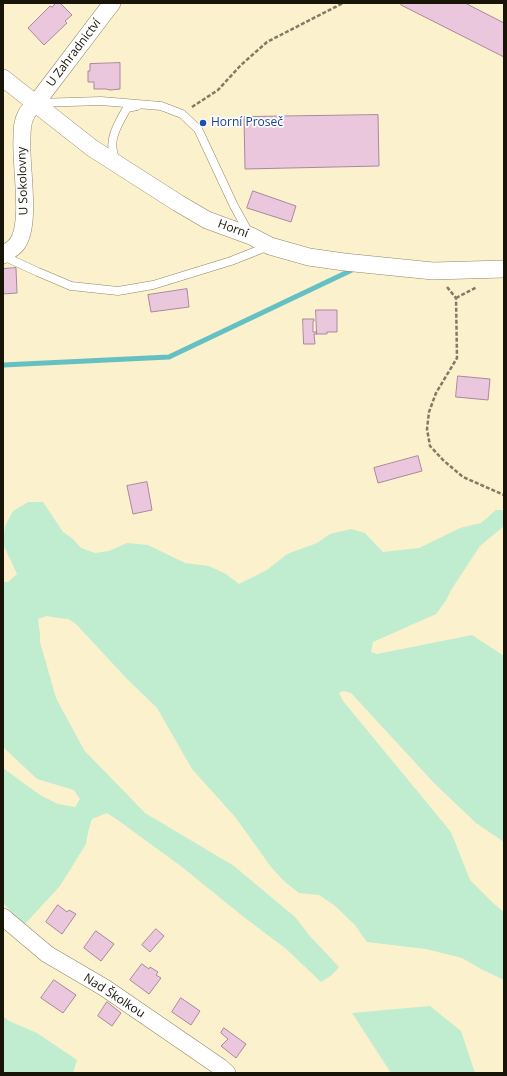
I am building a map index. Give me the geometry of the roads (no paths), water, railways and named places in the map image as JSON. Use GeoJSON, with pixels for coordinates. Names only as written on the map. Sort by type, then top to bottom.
{"type":"FeatureCollection","features":[{"type":"Feature","properties":{"kind":"street","name":"U Zahradnictví"},"geometry":{"type":"LineString","coordinates":[[36,103],[112,3]]}},
{"type":"Feature","properties":{"kind":"street","name":"Horní"},"geometry":{"type":"LineString","coordinates":[[3,78],[92,148],[178,203],[207,220],[251,236],[270,246],[309,257],[433,271],[504,269]]}},
{"type":"Feature","properties":{"kind":"street","name":"U Sokolovny"},"geometry":{"type":"LineString","coordinates":[[3,256],[17,245],[22,234],[24,222],[21,147],[22,126],[26,114],[36,103]]}},
{"type":"Feature","properties":{"kind":"street","name":"Nad Školkou"},"geometry":{"type":"LineString","coordinates":[[3,917],[47,954],[105,988],[227,1073]]}},
{"type":"Feature","properties":{"kind":"lane"},"geometry":{"type":"LineString","coordinates":[[36,103],[101,101],[160,106],[182,114],[198,129],[234,206],[251,236]]}},
{"type":"Feature","properties":{"kind":"lane"},"geometry":{"type":"LineString","coordinates":[[118,165],[113,156],[112,139],[120,120],[127,108],[144,105]]}},
{"type":"Feature","properties":{"kind":"lane"},"geometry":{"type":"LineString","coordinates":[[3,256],[71,286],[118,291],[154,285],[231,261],[270,246]]}},
{"type":"Feature","properties":{"kind":"waterway"},"geometry":{"type":"LineString","coordinates":[[3,365],[169,357],[354,269]]}},
{"type":"Feature","properties":{"kind":"place","name":"Horní Proseč"},"geometry":{"type":"Point","coordinates":[203,123]}}]}
